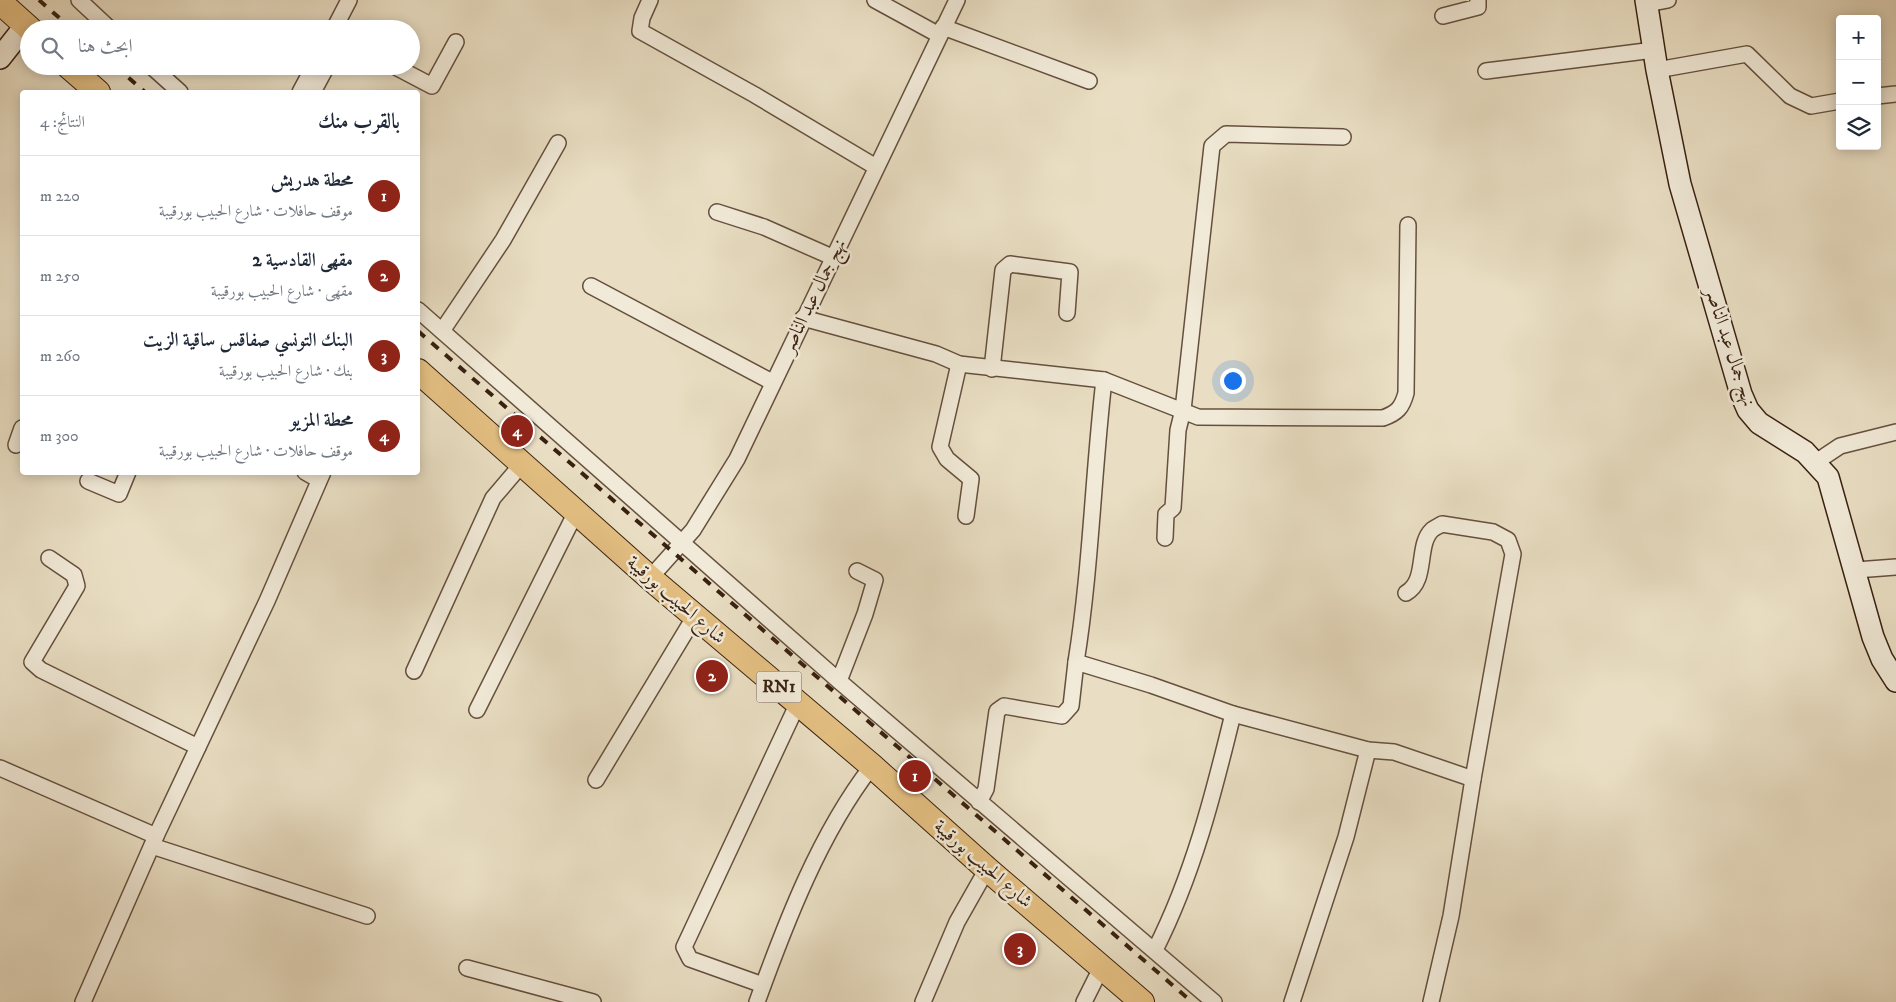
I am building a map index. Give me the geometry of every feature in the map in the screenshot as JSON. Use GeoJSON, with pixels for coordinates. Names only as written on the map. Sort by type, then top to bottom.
{"type":"FeatureCollection","features":[{"type":"Feature","properties":{"kind":"main road"},"geometry":{"type":"LineString","coordinates":[[0,2],[20,20]]}},
{"type":"Feature","properties":{"kind":"main road"},"geometry":{"type":"LineString","coordinates":[[78,75],[96,90]]}},
{"type":"Feature","properties":{"kind":"main road","name":"شارع الحبيب بورقيبة"},"geometry":{"type":"LineString","coordinates":[[420,373],[650,578],[872,766],[986,869],[1142,1002]]}},
{"type":"Feature","properties":{"kind":"street"},"geometry":{"type":"LineString","coordinates":[[79,0],[100,20]]}},
{"type":"Feature","properties":{"kind":"street"},"geometry":{"type":"LineString","coordinates":[[339,20],[349,0]]}},
{"type":"Feature","properties":{"kind":"street"},"geometry":{"type":"LineString","coordinates":[[650,0],[642,18],[640,31],[793,117],[876,167]]}},
{"type":"Feature","properties":{"kind":"street"},"geometry":{"type":"LineString","coordinates":[[875,0],[941,31],[1089,81]]}},
{"type":"Feature","properties":{"kind":"street","name":"نهج جمال عبد الناصر"},"geometry":{"type":"LineString","coordinates":[[650,578],[682,543],[737,460],[772,382],[957,0]]}},
{"type":"Feature","properties":{"kind":"street"},"geometry":{"type":"LineString","coordinates":[[1443,16],[1478,7],[1478,0]]}},
{"type":"Feature","properties":{"kind":"street"},"geometry":{"type":"LineString","coordinates":[[1647,2],[1668,0]]}},
{"type":"Feature","properties":{"kind":"street","name":"نهج جمال عبد الناصر"},"geometry":{"type":"LineString","coordinates":[[1647,2],[1680,184],[1740,394],[1758,424],[1805,452],[1828,477],[1874,637],[1882,659],[1896,681]]}},
{"type":"Feature","properties":{"kind":"street"},"geometry":{"type":"LineString","coordinates":[[0,58],[20,36]]}},
{"type":"Feature","properties":{"kind":"street"},"geometry":{"type":"LineString","coordinates":[[411,75],[432,86],[456,42]]}},
{"type":"Feature","properties":{"kind":"street"},"geometry":{"type":"LineString","coordinates":[[1486,71],[1747,54],[1790,96],[1811,106],[1836,102]]}},
{"type":"Feature","properties":{"kind":"street"},"geometry":{"type":"LineString","coordinates":[[161,75],[178,90]]}},
{"type":"Feature","properties":{"kind":"street"},"geometry":{"type":"LineString","coordinates":[[301,90],[309,75]]}},
{"type":"Feature","properties":{"kind":"street"},"geometry":{"type":"LineString","coordinates":[[315,90],[322,75]]}},
{"type":"Feature","properties":{"kind":"street"},"geometry":{"type":"LineString","coordinates":[[1881,96],[1896,94]]}},
{"type":"Feature","properties":{"kind":"street"},"geometry":{"type":"LineString","coordinates":[[1165,538],[1166,514],[1173,508],[1178,430],[1183,410],[1212,146],[1226,134],[1343,137]]}},
{"type":"Feature","properties":{"kind":"street"},"geometry":{"type":"LineString","coordinates":[[442,331],[503,240],[558,143]]}},
{"type":"Feature","properties":{"kind":"street"},"geometry":{"type":"LineString","coordinates":[[717,212],[764,228],[832,257]]}},
{"type":"Feature","properties":{"kind":"street"},"geometry":{"type":"LineString","coordinates":[[803,318],[936,354],[959,364],[1104,380],[1198,417],[1383,418],[1395,414],[1403,404],[1406,393],[1408,225]]}},
{"type":"Feature","properties":{"kind":"street"},"geometry":{"type":"LineString","coordinates":[[992,369],[1004,270],[1010,264],[1070,272],[1067,313]]}},
{"type":"Feature","properties":{"kind":"street"},"geometry":{"type":"LineString","coordinates":[[592,286],[772,382]]}},
{"type":"Feature","properties":{"kind":"street"},"geometry":{"type":"LineString","coordinates":[[420,312],[839,681],[1214,1002]]}},
{"type":"Feature","properties":{"kind":"street"},"geometry":{"type":"LineString","coordinates":[[959,364],[940,447],[947,459],[971,479],[966,516]]}},
{"type":"Feature","properties":{"kind":"street"},"geometry":{"type":"LineString","coordinates":[[979,802],[986,789],[997,711],[1004,706],[1062,716],[1072,706],[1076,662],[1086,601],[1096,454],[1104,380]]}},
{"type":"Feature","properties":{"kind":"street"},"geometry":{"type":"LineString","coordinates":[[1816,462],[1840,446],[1896,432]]}},
{"type":"Feature","properties":{"kind":"street"},"geometry":{"type":"LineString","coordinates":[[16,446],[20,434]]}},
{"type":"Feature","properties":{"kind":"street"},"geometry":{"type":"LineString","coordinates":[[414,671],[493,498],[522,464]]}},
{"type":"Feature","properties":{"kind":"street"},"geometry":{"type":"LineString","coordinates":[[88,481],[119,494],[127,475]]}},
{"type":"Feature","properties":{"kind":"street"},"geometry":{"type":"LineString","coordinates":[[83,1002],[154,841],[267,601],[321,476]]}},
{"type":"Feature","properties":{"kind":"street"},"geometry":{"type":"LineString","coordinates":[[477,710],[576,512]]}},
{"type":"Feature","properties":{"kind":"street"},"geometry":{"type":"LineString","coordinates":[[1406,593],[1411,590],[1418,577],[1430,531],[1442,524],[1493,532],[1508,540],[1513,554],[1451,916],[1431,1002]]}},
{"type":"Feature","properties":{"kind":"street"},"geometry":{"type":"LineString","coordinates":[[49,558],[74,575],[77,586],[32,662],[41,670],[198,747]]}},
{"type":"Feature","properties":{"kind":"street"},"geometry":{"type":"LineString","coordinates":[[1856,570],[1896,567]]}},
{"type":"Feature","properties":{"kind":"street"},"geometry":{"type":"LineString","coordinates":[[839,681],[865,614],[875,580],[857,571]]}},
{"type":"Feature","properties":{"kind":"street"},"geometry":{"type":"LineString","coordinates":[[596,780],[695,616]]}},
{"type":"Feature","properties":{"kind":"street"},"geometry":{"type":"LineString","coordinates":[[1076,662],[1151,685],[1233,714],[1368,750],[1403,755],[1473,779]]}},
{"type":"Feature","properties":{"kind":"street"},"geometry":{"type":"LineString","coordinates":[[763,985],[690,959],[684,947],[798,703]]}},
{"type":"Feature","properties":{"kind":"street"},"geometry":{"type":"LineString","coordinates":[[1155,950],[1176,909],[1192,867],[1212,799],[1233,714]]}},
{"type":"Feature","properties":{"kind":"street"},"geometry":{"type":"LineString","coordinates":[[1292,1002],[1346,837],[1368,750]]}},
{"type":"Feature","properties":{"kind":"street"},"geometry":{"type":"LineString","coordinates":[[757,1002],[806,880],[850,794],[872,766]]}},
{"type":"Feature","properties":{"kind":"street"},"geometry":{"type":"LineString","coordinates":[[0,768],[154,841],[367,916]]}},
{"type":"Feature","properties":{"kind":"street"},"geometry":{"type":"LineString","coordinates":[[924,1002],[957,922],[986,869]]}},
{"type":"Feature","properties":{"kind":"street"},"geometry":{"type":"LineString","coordinates":[[1084,1002],[1102,966]]}},
{"type":"Feature","properties":{"kind":"street"},"geometry":{"type":"LineString","coordinates":[[467,968],[593,1002]]}},
{"type":"Feature","properties":{"kind":"railway"},"geometry":{"type":"LineString","coordinates":[[39,0],[62,20]]}},
{"type":"Feature","properties":{"kind":"railway"},"geometry":{"type":"LineString","coordinates":[[125,75],[143,90]]}},
{"type":"Feature","properties":{"kind":"railway"},"geometry":{"type":"LineString","coordinates":[[420,333],[1192,1002]]}},
{"type":"Feature","properties":{"kind":"place","name":"محطة المزيو"},"geometry":{"type":"Point","coordinates":[517,431]}},
{"type":"Feature","properties":{"kind":"place","name":"مقهى القادسية 2"},"geometry":{"type":"Point","coordinates":[712,676]}},
{"type":"Feature","properties":{"kind":"place","name":"محطة هدريش"},"geometry":{"type":"Point","coordinates":[915,776]}},
{"type":"Feature","properties":{"kind":"place","name":"البنك التونسي صفاقس ساقية الزيت"},"geometry":{"type":"Point","coordinates":[1020,949]}}]}
